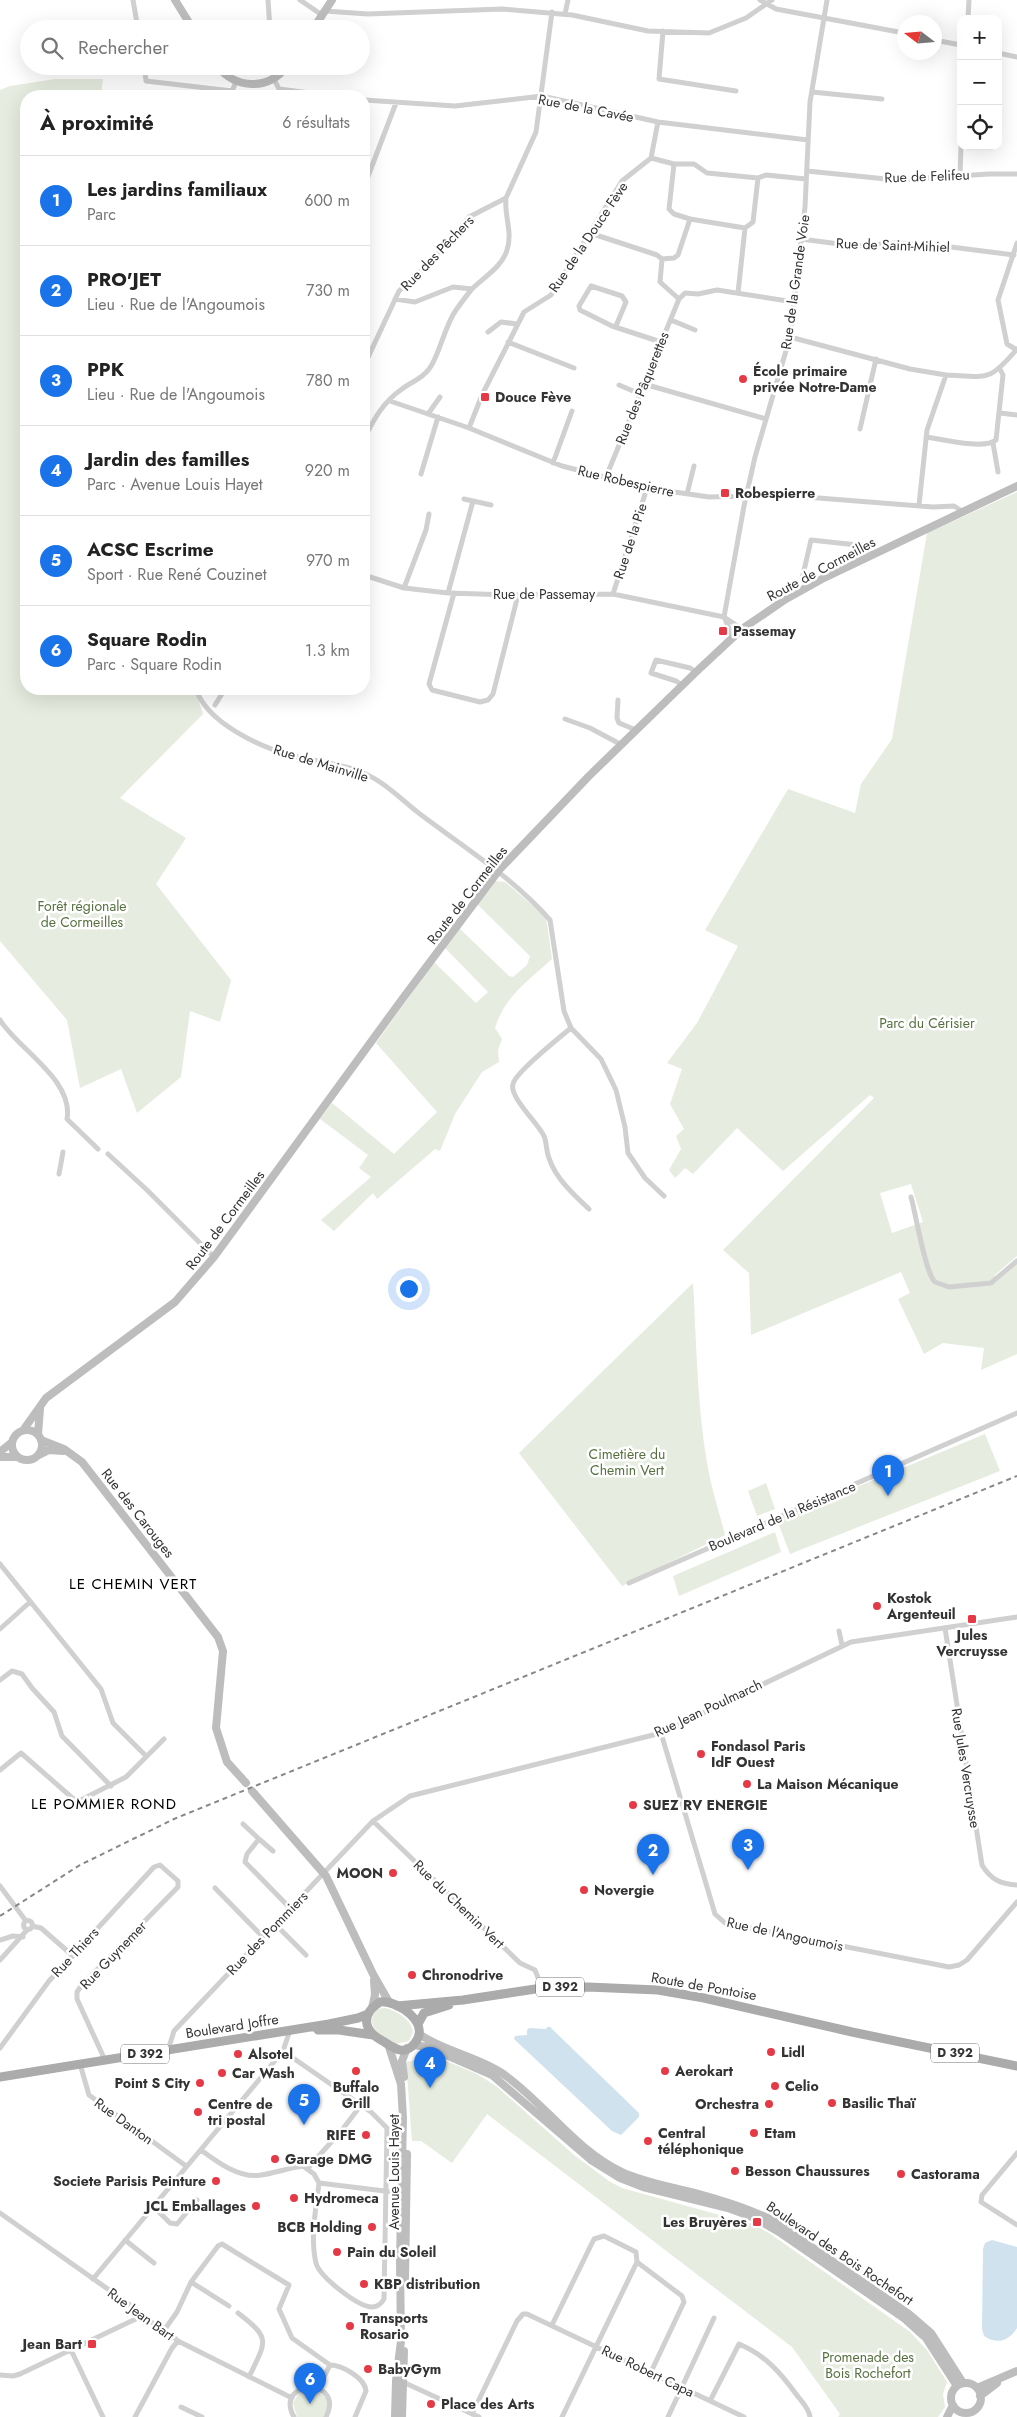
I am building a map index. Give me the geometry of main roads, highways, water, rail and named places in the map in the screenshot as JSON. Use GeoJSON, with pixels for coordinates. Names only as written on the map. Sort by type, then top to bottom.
{"type":"FeatureCollection","features":[{"type":"Feature","properties":{"kind":"main road"},"geometry":{"type":"LineString","coordinates":[[175,0],[187,20]]}},
{"type":"Feature","properties":{"kind":"main road"},"geometry":{"type":"LineString","coordinates":[[319,20],[332,0]]}},
{"type":"Feature","properties":{"kind":"main road"},"geometry":{"type":"LineString","coordinates":[[228,75],[236,82],[254,84],[274,79],[278,75]]}},
{"type":"Feature","properties":{"kind":"main road","name":"Route de Cormeilles"},"geometry":{"type":"LineString","coordinates":[[45,1399],[175,1302],[214,1258],[403,998],[499,870],[636,730],[733,637],[742,629],[807,588],[1017,486]]}},
{"type":"Feature","properties":{"kind":"main road"},"geometry":{"type":"LineString","coordinates":[[24,1430],[45,1399]]}},
{"type":"Feature","properties":{"kind":"main road"},"geometry":{"type":"LineString","coordinates":[[39,1455],[42,1445],[38,1418],[45,1399]]}},
{"type":"Feature","properties":{"kind":"main road"},"geometry":{"type":"LineString","coordinates":[[0,1452],[11,1443],[15,1434],[24,1430],[29,1430],[40,1437]]}},
{"type":"Feature","properties":{"kind":"main road","name":"Rue des Carouges"},"geometry":{"type":"LineString","coordinates":[[40,1437],[67,1451],[82,1462],[221,1642],[223,1651],[216,1728],[227,1762],[246,1783]]}},
{"type":"Feature","properties":{"kind":"main road"},"geometry":{"type":"LineString","coordinates":[[11,1443],[12,1451],[17,1457]]}},
{"type":"Feature","properties":{"kind":"main road"},"geometry":{"type":"LineString","coordinates":[[0,1457],[17,1457],[28,1460],[49,1450],[67,1451]]}},
{"type":"Feature","properties":{"kind":"main road"},"geometry":{"type":"LineString","coordinates":[[252,1791],[323,1873],[373,1974],[393,2004]]}},
{"type":"Feature","properties":{"kind":"main road"},"geometry":{"type":"LineString","coordinates":[[370,2011],[380,2002],[393,2004],[411,2015],[418,2024],[419,2034],[410,2047],[401,2050],[390,2047],[368,2028],[370,2011],[375,1986],[373,1974]]}},
{"type":"Feature","properties":{"kind":"main road","name":"Route de Pontoise"},"geometry":{"type":"LineString","coordinates":[[463,2000],[542,1988],[588,1987],[658,1990],[704,1998],[820,2023],[852,2032],[1017,2066]]}},
{"type":"Feature","properties":{"kind":"main road","name":"D 392"},"geometry":{"type":"LineString","coordinates":[[393,2004],[463,2000]]}},
{"type":"Feature","properties":{"kind":"main road","name":"D 392"},"geometry":{"type":"LineString","coordinates":[[418,2024],[424,2013],[463,2000]]}},
{"type":"Feature","properties":{"kind":"main road","name":"Boulevard Joffre"},"geometry":{"type":"LineString","coordinates":[[2,2076],[358,2018],[370,2011]]}},
{"type":"Feature","properties":{"kind":"main road","name":"Boulevard Joffre"},"geometry":{"type":"LineString","coordinates":[[290,2030],[339,2030],[374,2035]]}},
{"type":"Feature","properties":{"kind":"main road","name":"Boulevard des Bois Rochefort"},"geometry":{"type":"LineString","coordinates":[[419,2034],[502,2073],[591,2151],[622,2172],[639,2179],[701,2194],[753,2211],[774,2221],[909,2314],[931,2333],[960,2385]]}},
{"type":"Feature","properties":{"kind":"main road","name":"Boulevard des Bois Rochefort"},"geometry":{"type":"LineString","coordinates":[[410,2047],[428,2046],[492,2075],[591,2160],[620,2178],[643,2187],[728,2208],[755,2218],[779,2232],[905,2319],[919,2332],[960,2385]]}},
{"type":"Feature","properties":{"kind":"main road","name":"Avenue Louis Hayet"},"geometry":{"type":"LineString","coordinates":[[390,2047],[395,2058],[402,2094],[405,2191],[400,2260],[401,2340],[396,2381],[395,2417]]}},
{"type":"Feature","properties":{"kind":"main road","name":"Avenue Louis Hayet"},"geometry":{"type":"LineString","coordinates":[[402,2417],[407,2107],[402,2062],[410,2047]]}},
{"type":"Feature","properties":{"kind":"main road"},"geometry":{"type":"LineString","coordinates":[[977,2388],[1017,2371]]}},
{"type":"Feature","properties":{"kind":"main road"},"geometry":{"type":"LineString","coordinates":[[980,2396],[1003,2378]]}},
{"type":"Feature","properties":{"kind":"main road"},"geometry":{"type":"LineString","coordinates":[[970,2383],[977,2388],[980,2396],[979,2404],[974,2410],[959,2414],[953,2405],[951,2395],[960,2385],[970,2383]]}},
{"type":"Feature","properties":{"kind":"main road"},"geometry":{"type":"LineString","coordinates":[[947,2417],[953,2405]]}},
{"type":"Feature","properties":{"kind":"water"},"geometry":{"type":"Polygon","coordinates":[[[550,2027],[639,2113],[639,2117],[621,2135],[612,2131],[514,2039],[515,2036],[527,2035],[529,2028],[546,2029],[550,2027]]]}},
{"type":"Feature","properties":{"kind":"water"},"geometry":{"type":"Polygon","coordinates":[[[992,2240],[1017,2247],[1017,2328],[1006,2339],[998,2341],[984,2336],[982,2329],[983,2249],[985,2243],[992,2240]]]}},
{"type":"Feature","properties":{"kind":"railway"},"geometry":{"type":"LineString","coordinates":[[0,1916],[80,1865],[174,1819],[1017,1476]]}},
{"type":"Feature","properties":{"kind":"place","name":"École primaire privée Notre-Dame"},"geometry":{"type":"Point","coordinates":[743,379]}},
{"type":"Feature","properties":{"kind":"place","name":"Douce Fève"},"geometry":{"type":"Point","coordinates":[485,397]}},
{"type":"Feature","properties":{"kind":"place","name":"Robespierre"},"geometry":{"type":"Point","coordinates":[725,493]}},
{"type":"Feature","properties":{"kind":"place","name":"Passemay"},"geometry":{"type":"Point","coordinates":[723,631]}},
{"type":"Feature","properties":{"kind":"place","name":"Les jardins familiaux"},"geometry":{"type":"Point","coordinates":[888,1496]}},
{"type":"Feature","properties":{"kind":"place","name":"Kostok Argenteuil"},"geometry":{"type":"Point","coordinates":[877,1606]}},
{"type":"Feature","properties":{"kind":"place","name":"Jules Vercruysse"},"geometry":{"type":"Point","coordinates":[972,1619]}},
{"type":"Feature","properties":{"kind":"place","name":"Fondasol Paris IdF Ouest"},"geometry":{"type":"Point","coordinates":[701,1754]}},
{"type":"Feature","properties":{"kind":"place","name":"La Maison Mécanique"},"geometry":{"type":"Point","coordinates":[747,1784]}},
{"type":"Feature","properties":{"kind":"place","name":"SUEZ RV ENERGIE"},"geometry":{"type":"Point","coordinates":[633,1805]}},
{"type":"Feature","properties":{"kind":"place","name":"PPK"},"geometry":{"type":"Point","coordinates":[748,1870]}},
{"type":"Feature","properties":{"kind":"place","name":"MOON"},"geometry":{"type":"Point","coordinates":[393,1873]}},
{"type":"Feature","properties":{"kind":"place","name":"PRO'JET"},"geometry":{"type":"Point","coordinates":[653,1875]}},
{"type":"Feature","properties":{"kind":"place","name":"Novergie"},"geometry":{"type":"Point","coordinates":[584,1890]}},
{"type":"Feature","properties":{"kind":"place","name":"Chronodrive"},"geometry":{"type":"Point","coordinates":[412,1975]}},
{"type":"Feature","properties":{"kind":"place","name":"Lidl"},"geometry":{"type":"Point","coordinates":[771,2052]}},
{"type":"Feature","properties":{"kind":"place","name":"Alsotel"},"geometry":{"type":"Point","coordinates":[238,2054]}},
{"type":"Feature","properties":{"kind":"place","name":"Buffalo Grill"},"geometry":{"type":"Point","coordinates":[356,2071]}},
{"type":"Feature","properties":{"kind":"place","name":"Aerokart"},"geometry":{"type":"Point","coordinates":[665,2071]}},
{"type":"Feature","properties":{"kind":"place","name":"Car Wash"},"geometry":{"type":"Point","coordinates":[222,2073]}},
{"type":"Feature","properties":{"kind":"place","name":"Point S City"},"geometry":{"type":"Point","coordinates":[200,2083]}},
{"type":"Feature","properties":{"kind":"place","name":"Celio"},"geometry":{"type":"Point","coordinates":[775,2086]}},
{"type":"Feature","properties":{"kind":"place","name":"Jardin des familles"},"geometry":{"type":"Point","coordinates":[430,2088]}},
{"type":"Feature","properties":{"kind":"place","name":"Basilic Thaï"},"geometry":{"type":"Point","coordinates":[832,2103]}},
{"type":"Feature","properties":{"kind":"place","name":"Orchestra"},"geometry":{"type":"Point","coordinates":[769,2104]}},
{"type":"Feature","properties":{"kind":"place","name":"Centre de tri postal"},"geometry":{"type":"Point","coordinates":[198,2112]}},
{"type":"Feature","properties":{"kind":"place","name":"ACSC Escrime"},"geometry":{"type":"Point","coordinates":[304,2125]}},
{"type":"Feature","properties":{"kind":"place","name":"Etam"},"geometry":{"type":"Point","coordinates":[754,2133]}},
{"type":"Feature","properties":{"kind":"place","name":"RIFE"},"geometry":{"type":"Point","coordinates":[366,2135]}},
{"type":"Feature","properties":{"kind":"place","name":"Central téléphonique"},"geometry":{"type":"Point","coordinates":[648,2141]}},
{"type":"Feature","properties":{"kind":"place","name":"Garage DMG"},"geometry":{"type":"Point","coordinates":[275,2159]}},
{"type":"Feature","properties":{"kind":"place","name":"Besson Chaussures"},"geometry":{"type":"Point","coordinates":[735,2171]}},
{"type":"Feature","properties":{"kind":"place","name":"Castorama"},"geometry":{"type":"Point","coordinates":[901,2174]}},
{"type":"Feature","properties":{"kind":"place","name":"Societe Parisis Peinture"},"geometry":{"type":"Point","coordinates":[216,2181]}},
{"type":"Feature","properties":{"kind":"place","name":"Hydromeca"},"geometry":{"type":"Point","coordinates":[294,2198]}},
{"type":"Feature","properties":{"kind":"place","name":"JCL Emballages"},"geometry":{"type":"Point","coordinates":[256,2206]}},
{"type":"Feature","properties":{"kind":"place","name":"Les Bruyères"},"geometry":{"type":"Point","coordinates":[757,2222]}},
{"type":"Feature","properties":{"kind":"place","name":"BCB Holding"},"geometry":{"type":"Point","coordinates":[372,2227]}},
{"type":"Feature","properties":{"kind":"place","name":"Pain du Soleil"},"geometry":{"type":"Point","coordinates":[337,2252]}},
{"type":"Feature","properties":{"kind":"place","name":"KBP distribution"},"geometry":{"type":"Point","coordinates":[364,2284]}},
{"type":"Feature","properties":{"kind":"place","name":"Transports Rosario"},"geometry":{"type":"Point","coordinates":[350,2326]}},
{"type":"Feature","properties":{"kind":"place","name":"Jean Bart"},"geometry":{"type":"Point","coordinates":[92,2344]}},
{"type":"Feature","properties":{"kind":"place","name":"BabyGym"},"geometry":{"type":"Point","coordinates":[368,2369]}},
{"type":"Feature","properties":{"kind":"place","name":"Square Rodin"},"geometry":{"type":"Point","coordinates":[310,2404]}},
{"type":"Feature","properties":{"kind":"place","name":"Place des Arts"},"geometry":{"type":"Point","coordinates":[431,2404]}},
{"type":"Feature","properties":{"kind":"district","name":"LE CHEMIN VERT"},"geometry":{"type":"Point","coordinates":[133,1584]}},
{"type":"Feature","properties":{"kind":"district","name":"LE POMMIER ROND"},"geometry":{"type":"Point","coordinates":[104,1804]}},
{"type":"Feature","properties":{"kind":"park label","name":"Forêt régionale de Cormeilles"},"geometry":{"type":"Point","coordinates":[82,914]}},
{"type":"Feature","properties":{"kind":"park label","name":"Parc du Cérisier"},"geometry":{"type":"Point","coordinates":[927,1023]}},
{"type":"Feature","properties":{"kind":"park label","name":"Cimetière du Chemin Vert"},"geometry":{"type":"Point","coordinates":[627,1462]}},
{"type":"Feature","properties":{"kind":"park label","name":"Promenade des Bois Rochefort"},"geometry":{"type":"Point","coordinates":[868,2366]}}]}
